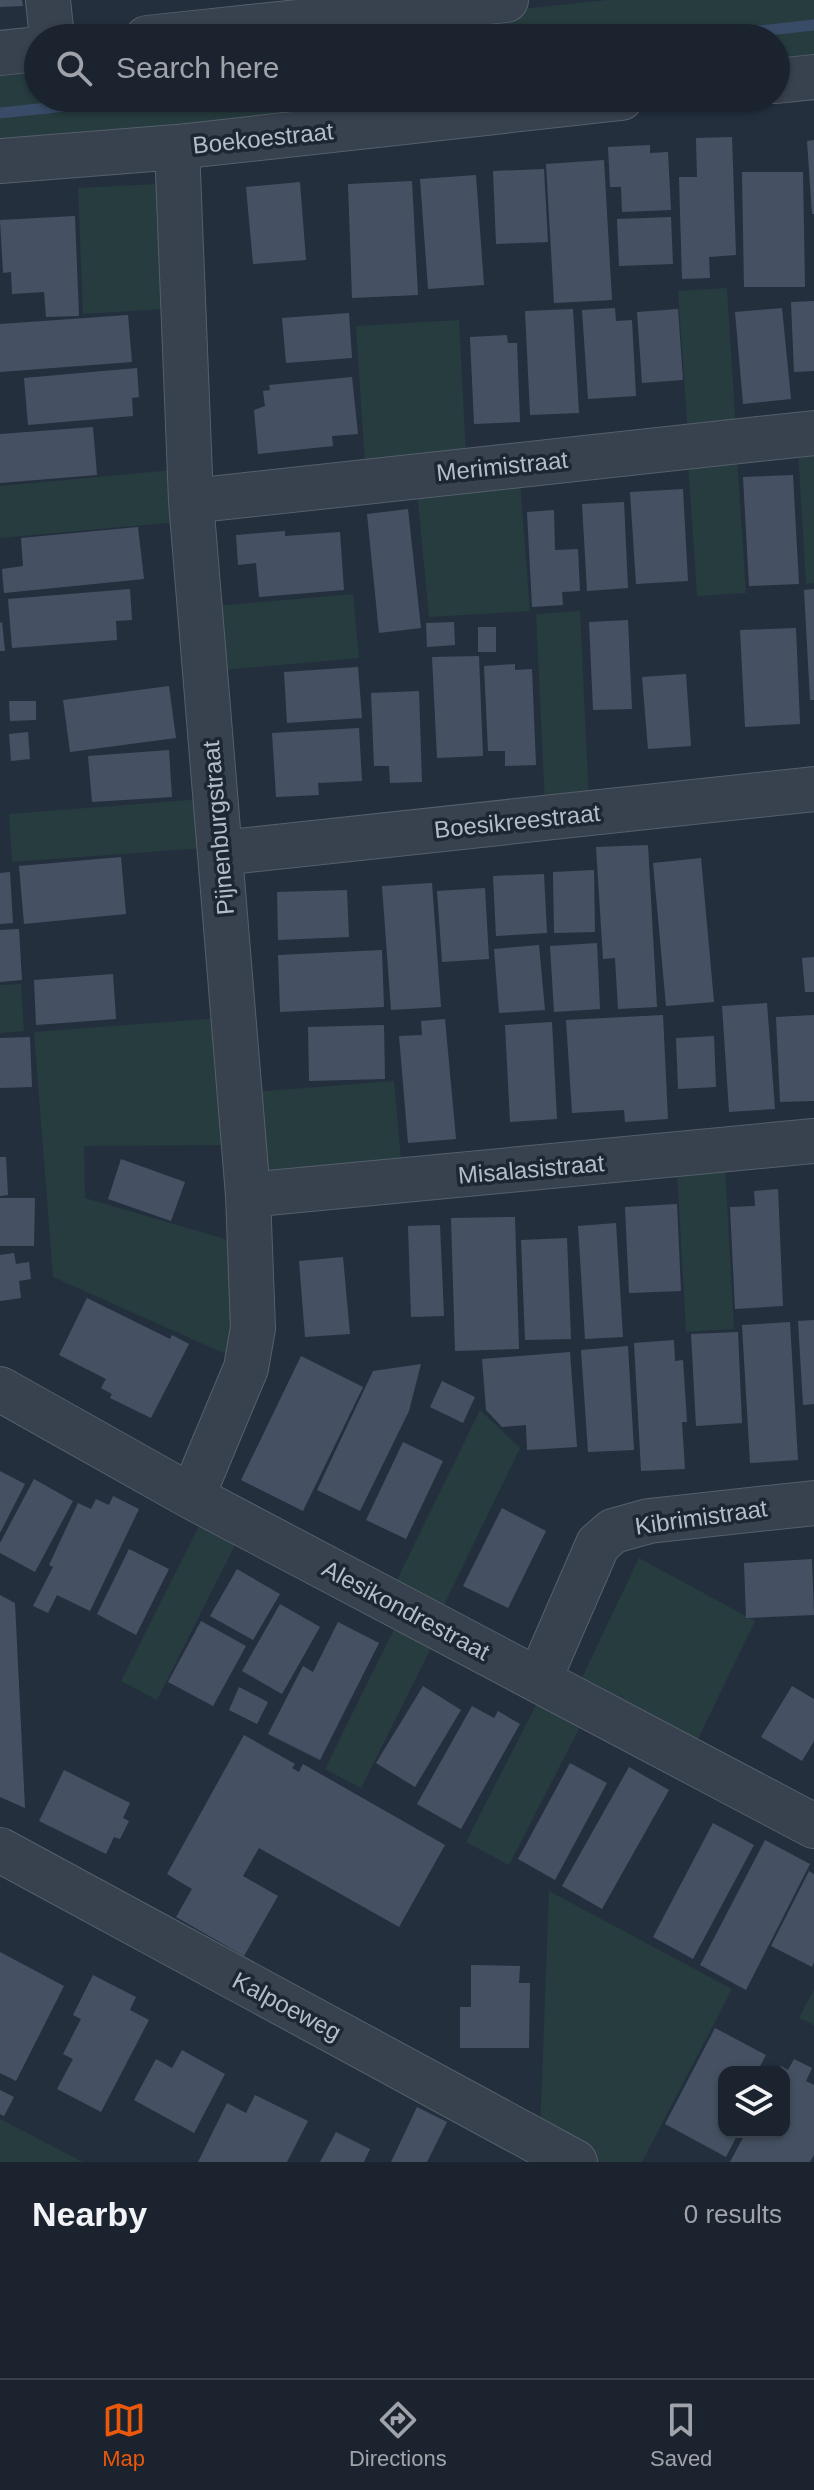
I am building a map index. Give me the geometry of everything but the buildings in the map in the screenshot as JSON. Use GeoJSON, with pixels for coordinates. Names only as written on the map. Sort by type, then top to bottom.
{"type":"FeatureCollection","features":[{"type":"Feature","properties":{"kind":"street"},"geometry":{"type":"LineString","coordinates":[[48,0],[51,24]]}},
{"type":"Feature","properties":{"kind":"street"},"geometry":{"type":"LineString","coordinates":[[191,24],[220,15],[506,0]]}},
{"type":"Feature","properties":{"kind":"street"},"geometry":{"type":"LineString","coordinates":[[0,53],[24,50]]}},
{"type":"Feature","properties":{"kind":"street"},"geometry":{"type":"LineString","coordinates":[[790,80],[814,77]]}},
{"type":"Feature","properties":{"kind":"street","name":"Boekoestraat"},"geometry":{"type":"LineString","coordinates":[[0,161],[177,147],[494,112]]}},
{"type":"Feature","properties":{"kind":"street","name":"Pijnenburgstraat"},"geometry":{"type":"LineString","coordinates":[[177,147],[191,501],[248,1195],[253,1328],[246,1368],[192,1497]]}},
{"type":"Feature","properties":{"kind":"street","name":"Merimistraat"},"geometry":{"type":"LineString","coordinates":[[191,501],[814,433]]}},
{"type":"Feature","properties":{"kind":"street","name":"Boesikreestraat"},"geometry":{"type":"LineString","coordinates":[[220,853],[814,789]]}},
{"type":"Feature","properties":{"kind":"street","name":"Misalasistraat"},"geometry":{"type":"LineString","coordinates":[[248,1195],[814,1141]]}},
{"type":"Feature","properties":{"kind":"street","name":"Alesikondrestraat"},"geometry":{"type":"LineString","coordinates":[[0,1389],[192,1497],[814,1826]]}},
{"type":"Feature","properties":{"kind":"street","name":"Kibrimistraat"},"geometry":{"type":"LineString","coordinates":[[539,1680],[598,1544],[613,1531],[649,1521],[814,1503]]}},
{"type":"Feature","properties":{"kind":"street","name":"Kalpoeweg"},"geometry":{"type":"LineString","coordinates":[[0,1850],[575,2162]]}},
{"type":"Feature","properties":{"kind":"green space"},"geometry":{"type":"Polygon","coordinates":[[[607,0],[814,0],[814,64],[790,67],[790,24],[380,24],[607,0]]]}},
{"type":"Feature","properties":{"kind":"green space"},"geometry":{"type":"Polygon","coordinates":[[[24,61],[24,112],[383,112],[0,152],[0,64],[24,61]]]}},
{"type":"Feature","properties":{"kind":"green space"},"geometry":{"type":"Polygon","coordinates":[[[156,184],[162,309],[83,314],[78,188],[156,184]]]}},
{"type":"Feature","properties":{"kind":"green space"},"geometry":{"type":"Polygon","coordinates":[[[727,288],[736,432],[688,435],[678,291],[727,288]]]}},
{"type":"Feature","properties":{"kind":"green space"},"geometry":{"type":"Polygon","coordinates":[[[459,320],[466,456],[365,464],[356,326],[459,320]]]}},
{"type":"Feature","properties":{"kind":"green space"},"geometry":{"type":"Polygon","coordinates":[[[814,448],[814,583],[806,584],[798,449],[814,448]]]}},
{"type":"Feature","properties":{"kind":"green space"},"geometry":{"type":"Polygon","coordinates":[[[737,458],[746,593],[697,596],[688,461],[737,458]]]}},
{"type":"Feature","properties":{"kind":"green space"},"geometry":{"type":"Polygon","coordinates":[[[173,470],[177,522],[0,538],[0,486],[173,470]]]}},
{"type":"Feature","properties":{"kind":"green space"},"geometry":{"type":"Polygon","coordinates":[[[520,482],[530,611],[429,617],[417,491],[520,482]]]}},
{"type":"Feature","properties":{"kind":"green space"},"geometry":{"type":"Polygon","coordinates":[[[353,594],[359,658],[222,670],[216,606],[353,594]]]}},
{"type":"Feature","properties":{"kind":"green space"},"geometry":{"type":"Polygon","coordinates":[[[580,611],[589,801],[545,806],[536,614],[580,611]]]}},
{"type":"Feature","properties":{"kind":"green space"},"geometry":{"type":"Polygon","coordinates":[[[203,799],[205,848],[12,862],[9,814],[203,799]]]}},
{"type":"Feature","properties":{"kind":"green space"},"geometry":{"type":"Polygon","coordinates":[[[21,984],[24,1031],[0,1033],[0,985],[21,984]]]}},
{"type":"Feature","properties":{"kind":"green space"},"geometry":{"type":"Polygon","coordinates":[[[219,1018],[230,1145],[84,1146],[85,1198],[235,1242],[239,1360],[53,1277],[34,1032],[219,1018]]]}},
{"type":"Feature","properties":{"kind":"green space"},"geometry":{"type":"Polygon","coordinates":[[[394,1081],[402,1172],[268,1181],[253,1092],[394,1081]]]}},
{"type":"Feature","properties":{"kind":"green space"},"geometry":{"type":"Polygon","coordinates":[[[725,1167],[734,1329],[686,1332],[677,1170],[725,1167]]]}},
{"type":"Feature","properties":{"kind":"green space"},"geometry":{"type":"Polygon","coordinates":[[[480,1410],[520,1448],[440,1613],[393,1588],[480,1410]]]}},
{"type":"Feature","properties":{"kind":"green space"},"geometry":{"type":"Polygon","coordinates":[[[202,1520],[238,1539],[157,1700],[121,1681],[202,1520]]]}},
{"type":"Feature","properties":{"kind":"green space"},"geometry":{"type":"Polygon","coordinates":[[[639,1558],[755,1621],[694,1747],[578,1686],[639,1558]]]}},
{"type":"Feature","properties":{"kind":"green space"},"geometry":{"type":"Polygon","coordinates":[[[398,1621],[435,1640],[361,1788],[325,1769],[398,1621]]]}},
{"type":"Feature","properties":{"kind":"green space"},"geometry":{"type":"Polygon","coordinates":[[[540,1697],[584,1719],[509,1865],[466,1842],[540,1697]]]}},
{"type":"Feature","properties":{"kind":"green space"},"geometry":{"type":"Polygon","coordinates":[[[549,1891],[732,1989],[642,2162],[594,2162],[540,2133],[549,1891]]]}},
{"type":"Feature","properties":{"kind":"green space"},"geometry":{"type":"Polygon","coordinates":[[[814,1989],[814,2025],[799,2018],[814,1989]]]}},
{"type":"Feature","properties":{"kind":"green space"},"geometry":{"type":"Polygon","coordinates":[[[0,2119],[83,2162],[0,2162],[0,2119]]]}},
{"type":"Feature","properties":{"kind":"waterway"},"geometry":{"type":"LineString","coordinates":[[790,28],[814,25]]}},
{"type":"Feature","properties":{"kind":"waterway"},"geometry":{"type":"LineString","coordinates":[[0,113],[24,110]]}}]}
